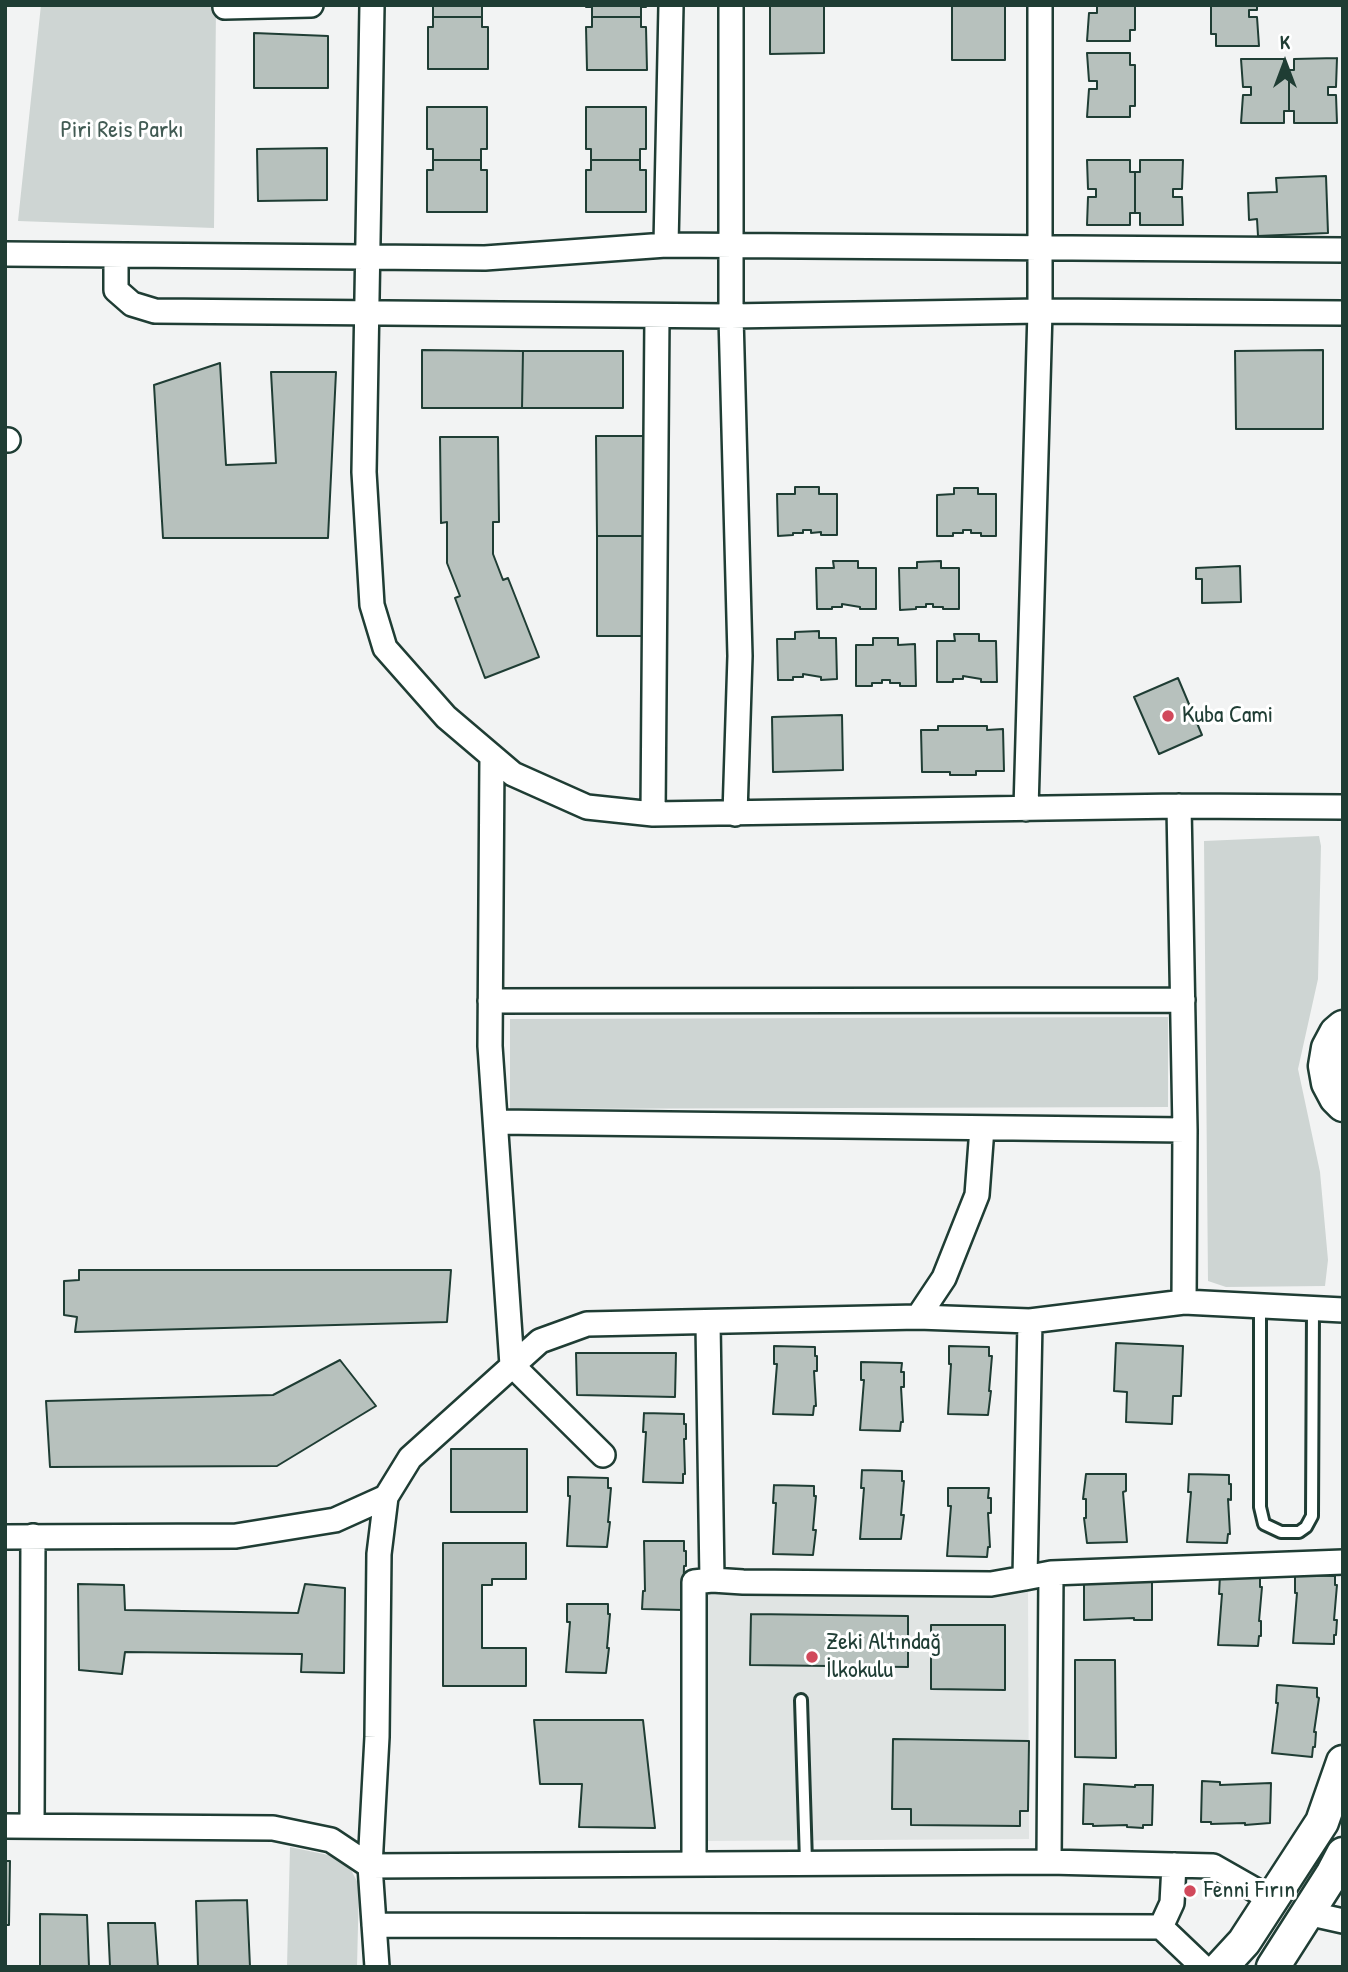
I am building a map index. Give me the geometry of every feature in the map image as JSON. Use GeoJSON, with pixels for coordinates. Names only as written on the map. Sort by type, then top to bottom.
{"type":"FeatureCollection","features":[{"type":"Feature","properties":{"kind":"main road"},"geometry":{"type":"LineString","coordinates":[[1340,1021],[1328,1048],[1325,1066],[1328,1083],[1343,1105]]}},
{"type":"Feature","properties":{"kind":"main road"},"geometry":{"type":"LineString","coordinates":[[1221,1967],[1244,1942],[1322,1822],[1343,1762]]}},
{"type":"Feature","properties":{"kind":"main road"},"geometry":{"type":"LineString","coordinates":[[1273,1967],[1343,1854]]}},
{"type":"Feature","properties":{"kind":"street"},"geometry":{"type":"LineString","coordinates":[[225,7],[311,5]]}},
{"type":"Feature","properties":{"kind":"street"},"geometry":{"type":"LineString","coordinates":[[372,5],[364,472],[372,606],[385,648],[446,717],[513,774],[587,807],[653,814],[1179,806],[1343,807]]}},
{"type":"Feature","properties":{"kind":"street"},"geometry":{"type":"LineString","coordinates":[[666,245],[671,5]]}},
{"type":"Feature","properties":{"kind":"street"},"geometry":{"type":"LineString","coordinates":[[732,5],[731,316],[740,656],[735,814]]}},
{"type":"Feature","properties":{"kind":"street"},"geometry":{"type":"LineString","coordinates":[[1026,809],[1040,311],[1040,5]]}},
{"type":"Feature","properties":{"kind":"street"},"geometry":{"type":"LineString","coordinates":[[5,254],[485,258],[666,245],[1343,250]]}},
{"type":"Feature","properties":{"kind":"street"},"geometry":{"type":"LineString","coordinates":[[116,255],[116,290],[132,304],[155,311],[657,316],[1040,311],[1343,313]]}},
{"type":"Feature","properties":{"kind":"street"},"geometry":{"type":"LineString","coordinates":[[653,814],[657,316]]}},
{"type":"Feature","properties":{"kind":"street"},"geometry":{"type":"LineString","coordinates":[[492,756],[490,1046],[512,1365],[603,1455]]}},
{"type":"Feature","properties":{"kind":"street"},"geometry":{"type":"LineString","coordinates":[[1179,806],[1185,1130],[1184,1302]]}},
{"type":"Feature","properties":{"kind":"street"},"geometry":{"type":"LineString","coordinates":[[490,1001],[1183,1000]]}},
{"type":"Feature","properties":{"kind":"street"},"geometry":{"type":"LineString","coordinates":[[497,1122],[1185,1130]]}},
{"type":"Feature","properties":{"kind":"street"},"geometry":{"type":"LineString","coordinates":[[918,1317],[944,1278],[976,1195],[982,1128]]}},
{"type":"Feature","properties":{"kind":"street"},"geometry":{"type":"LineString","coordinates":[[377,1967],[370,1866],[377,1737],[379,1554],[386,1497],[410,1458],[540,1341],[587,1324],[918,1317],[1030,1321],[1184,1302],[1343,1310]]}},
{"type":"Feature","properties":{"kind":"street"},"geometry":{"type":"LineString","coordinates":[[1026,1578],[1030,1321]]}},
{"type":"Feature","properties":{"kind":"street"},"geometry":{"type":"LineString","coordinates":[[708,1323],[712,1580]]}},
{"type":"Feature","properties":{"kind":"street"},"geometry":{"type":"LineString","coordinates":[[5,1537],[236,1536],[335,1520],[386,1497]]}},
{"type":"Feature","properties":{"kind":"street"},"geometry":{"type":"LineString","coordinates":[[32,1826],[33,1536]]}},
{"type":"Feature","properties":{"kind":"street"},"geometry":{"type":"LineString","coordinates":[[694,1863],[694,1582],[712,1580],[743,1583],[991,1584],[1051,1573],[1343,1562]]}},
{"type":"Feature","properties":{"kind":"street"},"geometry":{"type":"LineString","coordinates":[[1049,1862],[1051,1573]]}},
{"type":"Feature","properties":{"kind":"street"},"geometry":{"type":"LineString","coordinates":[[5,1826],[273,1828],[331,1840],[370,1866],[806,1862],[1049,1862],[1213,1866],[1272,1899]]}},
{"type":"Feature","properties":{"kind":"street"},"geometry":{"type":"LineString","coordinates":[[1161,1927],[1172,1903],[1174,1865]]}},
{"type":"Feature","properties":{"kind":"street"},"geometry":{"type":"LineString","coordinates":[[1307,1913],[1343,1921]]}},
{"type":"Feature","properties":{"kind":"street"},"geometry":{"type":"LineString","coordinates":[[374,1925],[1161,1927],[1203,1967]]}},
{"type":"Feature","properties":{"kind":"lane"},"geometry":{"type":"LineString","coordinates":[[1260,1306],[1260,1507],[1264,1524],[1281,1532],[1299,1532],[1306,1527],[1312,1516],[1313,1309]]}},
{"type":"Feature","properties":{"kind":"lane"},"geometry":{"type":"LineString","coordinates":[[801,1700],[806,1862]]}},
{"type":"Feature","properties":{"kind":"shaded area","name":"Zeki Altındağ İlkokulu"},"geometry":{"type":"Polygon","coordinates":[[[1028,1592],[1029,1839],[707,1841],[705,1594],[1028,1592]]]}},
{"type":"Feature","properties":{"kind":"green space","name":"Piri Reis Parkı"},"geometry":{"type":"Polygon","coordinates":[[[41,5],[216,5],[214,228],[18,221],[41,5]]]}},
{"type":"Feature","properties":{"kind":"green space"},"geometry":{"type":"Polygon","coordinates":[[[1319,836],[1318,979],[1298,1069],[1320,1172],[1328,1260],[1325,1286],[1226,1287],[1208,1281],[1204,841],[1319,836]]]}},
{"type":"Feature","properties":{"kind":"green space"},"geometry":{"type":"Polygon","coordinates":[[[1168,1017],[1168,1107],[510,1109],[510,1019],[1168,1017]]]}},
{"type":"Feature","properties":{"kind":"green space"},"geometry":{"type":"Polygon","coordinates":[[[290,1847],[333,1856],[350,1868],[359,1885],[357,1967],[287,1967],[290,1847]]]}},
{"type":"Feature","properties":{"kind":"building"},"geometry":{"type":"Polygon","coordinates":[[[428,5],[488,6],[482,6],[482,17],[433,17],[433,6],[428,5]]]}},
{"type":"Feature","properties":{"kind":"building"},"geometry":{"type":"Polygon","coordinates":[[[586,5],[646,7],[641,7],[641,17],[592,17],[592,7],[586,5]]]}},
{"type":"Feature","properties":{"kind":"building"},"geometry":{"type":"Polygon","coordinates":[[[770,5],[824,5],[824,53],[770,54],[770,5]]]}},
{"type":"Feature","properties":{"kind":"building"},"geometry":{"type":"Polygon","coordinates":[[[952,5],[1005,5],[1005,60],[952,60],[952,5]]]}},
{"type":"Feature","properties":{"kind":"building"},"geometry":{"type":"Polygon","coordinates":[[[1097,5],[1135,5],[1135,30],[1130,30],[1130,41],[1087,41],[1089,13],[1097,13],[1097,5]]]}},
{"type":"Feature","properties":{"kind":"building"},"geometry":{"type":"Polygon","coordinates":[[[1211,5],[1257,5],[1257,10],[1249,10],[1249,17],[1257,17],[1259,46],[1216,46],[1216,34],[1211,34],[1211,5]]]}},
{"type":"Feature","properties":{"kind":"building"},"geometry":{"type":"Polygon","coordinates":[[[433,17],[482,17],[482,27],[488,27],[488,69],[428,69],[428,27],[433,27],[433,17]]]}},
{"type":"Feature","properties":{"kind":"building"},"geometry":{"type":"Polygon","coordinates":[[[592,17],[641,17],[641,27],[646,27],[647,70],[587,70],[586,27],[592,27],[592,17]]]}},
{"type":"Feature","properties":{"kind":"building"},"geometry":{"type":"Polygon","coordinates":[[[254,33],[328,36],[328,88],[254,88],[254,33]]]}},
{"type":"Feature","properties":{"kind":"building"},"geometry":{"type":"Polygon","coordinates":[[[1087,53],[1130,53],[1130,65],[1135,65],[1135,106],[1130,106],[1130,117],[1087,117],[1089,89],[1097,89],[1097,81],[1089,81],[1087,53]]]}},
{"type":"Feature","properties":{"kind":"building"},"geometry":{"type":"Polygon","coordinates":[[[1337,58],[1336,87],[1328,87],[1328,95],[1336,95],[1337,123],[1294,123],[1294,111],[1289,111],[1289,70],[1294,70],[1294,59],[1337,58]]]}},
{"type":"Feature","properties":{"kind":"building"},"geometry":{"type":"Polygon","coordinates":[[[1241,59],[1284,59],[1284,70],[1289,70],[1289,111],[1284,111],[1284,123],[1241,123],[1243,95],[1251,95],[1251,87],[1243,87],[1241,59]]]}},
{"type":"Feature","properties":{"kind":"building"},"geometry":{"type":"Polygon","coordinates":[[[427,107],[487,107],[487,149],[481,149],[481,160],[433,160],[433,149],[427,149],[427,107]]]}},
{"type":"Feature","properties":{"kind":"building"},"geometry":{"type":"Polygon","coordinates":[[[586,107],[646,107],[646,149],[640,149],[640,160],[591,160],[591,149],[586,149],[586,107]]]}},
{"type":"Feature","properties":{"kind":"building"},"geometry":{"type":"Polygon","coordinates":[[[327,148],[327,200],[258,201],[257,149],[327,148]]]}},
{"type":"Feature","properties":{"kind":"building"},"geometry":{"type":"Polygon","coordinates":[[[433,160],[481,160],[481,170],[487,170],[487,212],[427,212],[427,170],[433,170],[433,160]]]}},
{"type":"Feature","properties":{"kind":"building"},"geometry":{"type":"Polygon","coordinates":[[[591,160],[640,160],[640,170],[646,170],[646,212],[586,212],[586,170],[591,170],[591,160]]]}},
{"type":"Feature","properties":{"kind":"building"},"geometry":{"type":"Polygon","coordinates":[[[1087,160],[1130,160],[1130,172],[1135,172],[1135,213],[1130,213],[1130,225],[1087,225],[1088,197],[1096,197],[1096,189],[1088,189],[1087,160]]]}},
{"type":"Feature","properties":{"kind":"building"},"geometry":{"type":"Polygon","coordinates":[[[1140,160],[1183,160],[1182,189],[1173,189],[1173,197],[1182,197],[1183,225],[1140,225],[1140,213],[1135,213],[1135,172],[1140,172],[1140,160]]]}},
{"type":"Feature","properties":{"kind":"building"},"geometry":{"type":"Polygon","coordinates":[[[1326,176],[1328,233],[1258,236],[1257,219],[1249,220],[1248,193],[1277,192],[1276,178],[1326,176]]]}},
{"type":"Feature","properties":{"kind":"building"},"geometry":{"type":"Polygon","coordinates":[[[422,350],[523,351],[522,408],[422,408],[422,350]]]}},
{"type":"Feature","properties":{"kind":"building"},"geometry":{"type":"Polygon","coordinates":[[[1323,350],[1323,429],[1236,429],[1235,351],[1323,350]]]}},
{"type":"Feature","properties":{"kind":"building"},"geometry":{"type":"Polygon","coordinates":[[[523,351],[623,351],[623,408],[522,408],[523,351]]]}},
{"type":"Feature","properties":{"kind":"building"},"geometry":{"type":"Polygon","coordinates":[[[220,363],[226,465],[276,463],[271,372],[336,372],[328,538],[163,538],[154,385],[220,363]]]}},
{"type":"Feature","properties":{"kind":"building"},"geometry":{"type":"Polygon","coordinates":[[[596,436],[654,436],[654,536],[597,536],[596,436]]]}},
{"type":"Feature","properties":{"kind":"building"},"geometry":{"type":"Polygon","coordinates":[[[440,437],[498,437],[499,522],[493,522],[493,554],[503,580],[508,578],[539,657],[485,678],[455,598],[460,596],[447,563],[447,522],[441,523],[440,437]]]}},
{"type":"Feature","properties":{"kind":"building"},"geometry":{"type":"Polygon","coordinates":[[[795,487],[819,487],[819,494],[837,494],[837,535],[821,535],[821,532],[803,530],[803,533],[778,536],[777,494],[795,494],[795,487]]]}},
{"type":"Feature","properties":{"kind":"building"},"geometry":{"type":"Polygon","coordinates":[[[954,488],[978,488],[978,494],[996,494],[996,536],[981,536],[981,533],[963,530],[963,533],[953,533],[953,536],[937,536],[937,495],[954,494],[954,488]]]}},
{"type":"Feature","properties":{"kind":"building"},"geometry":{"type":"Polygon","coordinates":[[[597,536],[654,536],[655,636],[597,636],[597,536]]]}},
{"type":"Feature","properties":{"kind":"building"},"geometry":{"type":"Polygon","coordinates":[[[833,561],[858,561],[858,568],[876,568],[876,609],[860,609],[842,604],[842,607],[832,609],[817,609],[816,568],[834,568],[833,561]]]}},
{"type":"Feature","properties":{"kind":"building"},"geometry":{"type":"Polygon","coordinates":[[[941,561],[941,568],[959,568],[959,609],[943,609],[926,604],[926,607],[900,610],[899,568],[917,568],[917,562],[941,561]]]}},
{"type":"Feature","properties":{"kind":"building"},"geometry":{"type":"Polygon","coordinates":[[[1240,566],[1241,602],[1202,603],[1202,579],[1196,579],[1196,568],[1240,566]]]}},
{"type":"Feature","properties":{"kind":"building"},"geometry":{"type":"Polygon","coordinates":[[[819,631],[819,638],[836,638],[837,679],[821,680],[821,677],[803,674],[803,677],[793,677],[793,680],[778,680],[777,639],[795,639],[795,632],[819,631]]]}},
{"type":"Feature","properties":{"kind":"building"},"geometry":{"type":"Polygon","coordinates":[[[954,634],[979,634],[979,641],[996,641],[997,682],[981,682],[981,679],[963,676],[963,679],[953,679],[953,682],[937,682],[937,641],[955,641],[954,634]]]}},
{"type":"Feature","properties":{"kind":"building"},"geometry":{"type":"Polygon","coordinates":[[[873,638],[898,638],[898,645],[915,644],[916,686],[900,686],[900,683],[882,680],[882,683],[872,683],[872,686],[856,686],[856,645],[873,645],[873,638]]]}},
{"type":"Feature","properties":{"kind":"building","name":"Kuba Cami"},"geometry":{"type":"Polygon","coordinates":[[[1178,678],[1202,735],[1159,754],[1134,697],[1178,678]]]}},
{"type":"Feature","properties":{"kind":"building"},"geometry":{"type":"Polygon","coordinates":[[[842,715],[843,770],[773,772],[772,717],[842,715]]]}},
{"type":"Feature","properties":{"kind":"building"},"geometry":{"type":"Polygon","coordinates":[[[938,726],[987,726],[987,730],[1003,729],[1004,771],[976,771],[976,775],[922,772],[921,730],[938,730],[938,726]]]}},
{"type":"Feature","properties":{"kind":"building"},"geometry":{"type":"Polygon","coordinates":[[[79,1270],[451,1270],[447,1322],[75,1332],[77,1317],[64,1315],[64,1281],[79,1280],[79,1270]]]}},
{"type":"Feature","properties":{"kind":"building"},"geometry":{"type":"Polygon","coordinates":[[[1116,1343],[1183,1346],[1181,1396],[1173,1396],[1172,1424],[1126,1422],[1127,1392],[1114,1391],[1116,1343]]]}},
{"type":"Feature","properties":{"kind":"building"},"geometry":{"type":"Polygon","coordinates":[[[774,1346],[815,1347],[816,1406],[813,1415],[773,1414],[777,1364],[774,1364],[774,1346]]]}},
{"type":"Feature","properties":{"kind":"building"},"geometry":{"type":"Polygon","coordinates":[[[949,1346],[989,1347],[989,1356],[992,1356],[988,1415],[948,1414],[951,1364],[949,1346]]]}},
{"type":"Feature","properties":{"kind":"building"},"geometry":{"type":"Polygon","coordinates":[[[576,1353],[676,1353],[675,1397],[577,1395],[576,1353]]]}},
{"type":"Feature","properties":{"kind":"building"},"geometry":{"type":"Polygon","coordinates":[[[340,1360],[376,1406],[277,1466],[50,1467],[46,1401],[273,1395],[340,1360]]]}},
{"type":"Feature","properties":{"kind":"building"},"geometry":{"type":"Polygon","coordinates":[[[861,1362],[902,1363],[903,1422],[900,1431],[860,1430],[864,1380],[861,1380],[861,1362]]]}},
{"type":"Feature","properties":{"kind":"building"},"geometry":{"type":"Polygon","coordinates":[[[644,1413],[684,1414],[686,1439],[683,1483],[643,1482],[646,1432],[643,1432],[644,1413]]]}},
{"type":"Feature","properties":{"kind":"building"},"geometry":{"type":"Polygon","coordinates":[[[451,1449],[527,1449],[527,1512],[451,1512],[451,1449]]]}},
{"type":"Feature","properties":{"kind":"building"},"geometry":{"type":"Polygon","coordinates":[[[862,1470],[902,1471],[904,1481],[901,1515],[904,1515],[901,1539],[860,1539],[864,1488],[861,1488],[862,1470]]]}},
{"type":"Feature","properties":{"kind":"building"},"geometry":{"type":"Polygon","coordinates":[[[1086,1474],[1126,1474],[1126,1491],[1123,1492],[1127,1542],[1087,1543],[1084,1518],[1086,1499],[1083,1499],[1086,1474]]]}},
{"type":"Feature","properties":{"kind":"building"},"geometry":{"type":"Polygon","coordinates":[[[1189,1474],[1229,1475],[1230,1534],[1227,1543],[1187,1542],[1191,1492],[1188,1492],[1189,1474]]]}},
{"type":"Feature","properties":{"kind":"building"},"geometry":{"type":"Polygon","coordinates":[[[568,1477],[608,1478],[608,1488],[611,1488],[607,1547],[567,1546],[570,1496],[568,1477]]]}},
{"type":"Feature","properties":{"kind":"building"},"geometry":{"type":"Polygon","coordinates":[[[774,1485],[814,1486],[816,1496],[813,1530],[816,1530],[813,1555],[773,1554],[776,1503],[773,1503],[774,1485]]]}},
{"type":"Feature","properties":{"kind":"building"},"geometry":{"type":"Polygon","coordinates":[[[948,1488],[989,1488],[991,1513],[988,1513],[990,1547],[987,1557],[947,1556],[951,1506],[948,1506],[948,1488]]]}},
{"type":"Feature","properties":{"kind":"building"},"geometry":{"type":"Polygon","coordinates":[[[644,1541],[684,1541],[686,1566],[683,1610],[642,1609],[645,1591],[644,1541]]]}},
{"type":"Feature","properties":{"kind":"building"},"geometry":{"type":"Polygon","coordinates":[[[443,1543],[526,1543],[526,1579],[492,1579],[492,1585],[482,1585],[482,1648],[526,1648],[526,1686],[443,1686],[443,1543]]]}},
{"type":"Feature","properties":{"kind":"building"},"geometry":{"type":"Polygon","coordinates":[[[1295,1575],[1335,1576],[1337,1585],[1334,1620],[1337,1620],[1334,1644],[1293,1643],[1297,1593],[1295,1575]]]}},
{"type":"Feature","properties":{"kind":"building"},"geometry":{"type":"Polygon","coordinates":[[[1220,1576],[1260,1577],[1261,1636],[1258,1646],[1218,1645],[1222,1594],[1219,1594],[1220,1576]]]}},
{"type":"Feature","properties":{"kind":"building"},"geometry":{"type":"Polygon","coordinates":[[[1084,1580],[1152,1580],[1152,1620],[1084,1620],[1084,1580]]]}},
{"type":"Feature","properties":{"kind":"building"},"geometry":{"type":"Polygon","coordinates":[[[78,1584],[124,1585],[125,1610],[298,1613],[305,1584],[345,1588],[344,1673],[301,1672],[302,1654],[125,1652],[122,1674],[79,1670],[78,1584]]]}},
{"type":"Feature","properties":{"kind":"building"},"geometry":{"type":"Polygon","coordinates":[[[567,1604],[608,1604],[610,1614],[606,1673],[566,1672],[570,1622],[567,1622],[567,1604]]]}},
{"type":"Feature","properties":{"kind":"building"},"geometry":{"type":"Polygon","coordinates":[[[751,1614],[908,1616],[908,1667],[750,1665],[751,1614]]]}},
{"type":"Feature","properties":{"kind":"building"},"geometry":{"type":"Polygon","coordinates":[[[931,1625],[1005,1625],[1005,1690],[931,1689],[931,1625]]]}},
{"type":"Feature","properties":{"kind":"building"},"geometry":{"type":"Polygon","coordinates":[[[1075,1660],[1115,1660],[1116,1758],[1075,1757],[1075,1660]]]}},
{"type":"Feature","properties":{"kind":"building"},"geometry":{"type":"Polygon","coordinates":[[[1277,1685],[1317,1688],[1319,1698],[1312,1757],[1272,1753],[1278,1703],[1277,1685]]]}},
{"type":"Feature","properties":{"kind":"building"},"geometry":{"type":"Polygon","coordinates":[[[534,1720],[643,1720],[655,1828],[579,1827],[582,1784],[540,1784],[534,1720]]]}},
{"type":"Feature","properties":{"kind":"building"},"geometry":{"type":"Polygon","coordinates":[[[893,1739],[1029,1741],[1028,1811],[1020,1811],[1020,1826],[911,1825],[911,1809],[892,1809],[893,1739]]]}},
{"type":"Feature","properties":{"kind":"building"},"geometry":{"type":"Polygon","coordinates":[[[1202,1781],[1220,1782],[1220,1785],[1271,1783],[1270,1823],[1245,1825],[1201,1822],[1202,1781]]]}},
{"type":"Feature","properties":{"kind":"building"},"geometry":{"type":"Polygon","coordinates":[[[1084,1784],[1135,1787],[1153,1785],[1152,1825],[1143,1825],[1143,1828],[1083,1824],[1084,1784]]]}},
{"type":"Feature","properties":{"kind":"building"},"geometry":{"type":"Polygon","coordinates":[[[5,1861],[10,1861],[9,1925],[5,1925],[5,1861]]]}},
{"type":"Feature","properties":{"kind":"building"},"geometry":{"type":"Polygon","coordinates":[[[247,1900],[250,1967],[198,1967],[196,1901],[247,1900]]]}},
{"type":"Feature","properties":{"kind":"building"},"geometry":{"type":"Polygon","coordinates":[[[40,1914],[87,1915],[89,1967],[40,1967],[40,1914]]]}},
{"type":"Feature","properties":{"kind":"building"},"geometry":{"type":"Polygon","coordinates":[[[108,1923],[155,1923],[158,1967],[110,1967],[108,1923]]]}},
{"type":"Feature","properties":{"kind":"place","name":"Kuba Cami"},"geometry":{"type":"Point","coordinates":[1168,716]}},
{"type":"Feature","properties":{"kind":"place","name":"Zeki Altındağ İlkokulu"},"geometry":{"type":"Point","coordinates":[812,1657]}},
{"type":"Feature","properties":{"kind":"place","name":"Fenni Fırın"},"geometry":{"type":"Point","coordinates":[1190,1891]}}]}
